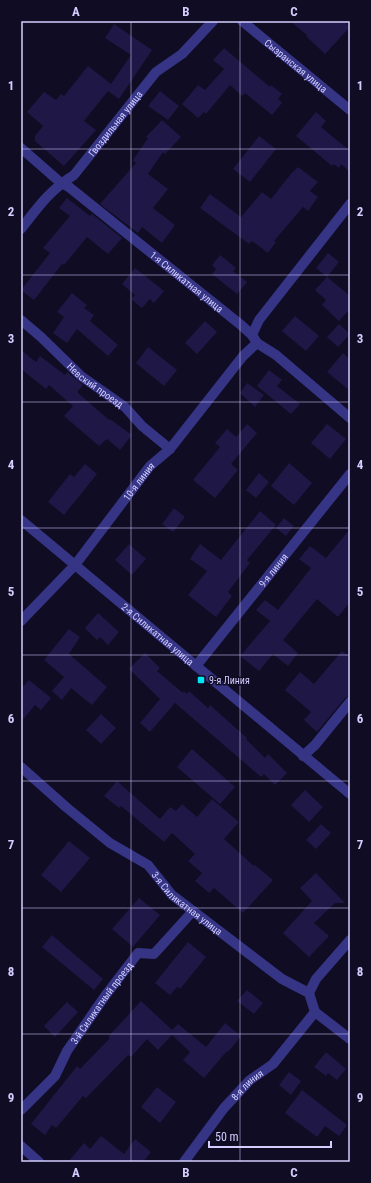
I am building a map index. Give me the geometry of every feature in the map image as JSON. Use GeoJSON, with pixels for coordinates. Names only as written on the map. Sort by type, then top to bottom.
{"type":"FeatureCollection","features":[{"type":"Feature","properties":{"kind":"street","name":"Гвоздильная улица"},"geometry":{"type":"LineString","coordinates":[[21,229],[46,197],[61,183],[74,175],[156,72],[182,54],[213,21]]}},
{"type":"Feature","properties":{"kind":"street","name":"Сызранская улица"},"geometry":{"type":"LineString","coordinates":[[242,21],[350,110]]}},
{"type":"Feature","properties":{"kind":"street","name":"1-я Силикатная улица"},"geometry":{"type":"LineString","coordinates":[[21,148],[61,183],[69,187],[241,325],[254,339],[276,355],[350,418]]}},
{"type":"Feature","properties":{"kind":"street","name":"10-я линия"},"geometry":{"type":"LineString","coordinates":[[21,620],[75,565],[150,466],[170,449],[243,356],[254,339],[259,320],[350,204]]}},
{"type":"Feature","properties":{"kind":"street","name":"Невский проезд"},"geometry":{"type":"LineString","coordinates":[[21,320],[41,337],[81,376],[125,407],[142,426],[170,449]]}},
{"type":"Feature","properties":{"kind":"street","name":"9-я линия"},"geometry":{"type":"LineString","coordinates":[[196,666],[350,474]]}},
{"type":"Feature","properties":{"kind":"street","name":"2-я Силикатная улица"},"geometry":{"type":"LineString","coordinates":[[21,520],[350,794]]}},
{"type":"Feature","properties":{"kind":"street"},"geometry":{"type":"LineString","coordinates":[[303,756],[350,702]]}},
{"type":"Feature","properties":{"kind":"street","name":"3-я Силикатная улица"},"geometry":{"type":"LineString","coordinates":[[21,767],[110,843],[148,865],[172,895],[282,979],[309,993]]}},
{"type":"Feature","properties":{"kind":"street","name":"3-й Силикатный проезд"},"geometry":{"type":"LineString","coordinates":[[21,1110],[55,1076],[66,1051],[138,953],[154,954],[193,911]]}},
{"type":"Feature","properties":{"kind":"street"},"geometry":{"type":"LineString","coordinates":[[350,940],[316,978],[309,993],[315,1012],[350,1039]]}},
{"type":"Feature","properties":{"kind":"street","name":"8-я линия"},"geometry":{"type":"LineString","coordinates":[[184,1162],[224,1108],[250,1080],[273,1064],[315,1012]]}},
{"type":"Feature","properties":{"kind":"street"},"geometry":{"type":"LineString","coordinates":[[21,1146],[39,1162]]}},
{"type":"Feature","properties":{"kind":"building"},"geometry":{"type":"Polygon","coordinates":[[[290,21],[344,21],[350,27],[325,54],[306,36],[307,35],[290,21]]]}},
{"type":"Feature","properties":{"kind":"building"},"geometry":{"type":"Polygon","coordinates":[[[114,24],[152,50],[119,99],[108,91],[84,121],[96,130],[64,166],[35,141],[35,136],[43,126],[27,112],[44,92],[56,100],[61,94],[64,96],[88,66],[111,84],[131,55],[105,38],[114,24]]]}},
{"type":"Feature","properties":{"kind":"building"},"geometry":{"type":"Polygon","coordinates":[[[224,48],[270,87],[271,85],[282,94],[278,99],[282,103],[272,115],[245,93],[242,96],[230,85],[206,114],[204,112],[198,118],[182,104],[198,85],[205,90],[224,69],[213,60],[224,48]]]}},
{"type":"Feature","properties":{"kind":"building"},"geometry":{"type":"Polygon","coordinates":[[[160,91],[179,106],[168,120],[148,106],[160,91]]]}},
{"type":"Feature","properties":{"kind":"building"},"geometry":{"type":"Polygon","coordinates":[[[316,112],[326,121],[321,127],[350,151],[350,172],[341,164],[339,168],[334,164],[332,166],[296,136],[316,112]]]}},
{"type":"Feature","properties":{"kind":"building"},"geometry":{"type":"Polygon","coordinates":[[[162,120],[181,137],[165,154],[163,152],[148,174],[168,189],[153,208],[175,225],[162,243],[142,227],[138,233],[100,204],[136,163],[133,160],[148,138],[146,137],[162,120]]]}},
{"type":"Feature","properties":{"kind":"building"},"geometry":{"type":"Polygon","coordinates":[[[259,136],[276,149],[250,182],[233,169],[259,136]]]}},
{"type":"Feature","properties":{"kind":"building"},"geometry":{"type":"Polygon","coordinates":[[[298,167],[318,182],[310,191],[318,197],[308,211],[303,207],[274,241],[276,242],[268,253],[252,241],[249,244],[200,208],[210,194],[241,217],[262,192],[271,199],[298,167]]]}},
{"type":"Feature","properties":{"kind":"building"},"geometry":{"type":"Polygon","coordinates":[[[67,198],[90,216],[92,214],[122,238],[108,254],[87,237],[64,265],[62,264],[34,300],[21,290],[50,253],[43,248],[70,216],[59,208],[67,198]]]}},
{"type":"Feature","properties":{"kind":"building"},"geometry":{"type":"Polygon","coordinates":[[[328,253],[339,262],[327,277],[316,268],[328,253]]]}},
{"type":"Feature","properties":{"kind":"building"},"geometry":{"type":"Polygon","coordinates":[[[220,255],[236,268],[233,271],[247,282],[237,294],[212,274],[216,269],[212,265],[220,255]]]}},
{"type":"Feature","properties":{"kind":"building"},"geometry":{"type":"Polygon","coordinates":[[[135,268],[164,291],[154,303],[150,299],[142,308],[131,299],[135,295],[122,284],[135,268]]]}},
{"type":"Feature","properties":{"kind":"building"},"geometry":{"type":"Polygon","coordinates":[[[327,277],[350,296],[350,309],[339,321],[322,305],[326,300],[315,290],[327,277]]]}},
{"type":"Feature","properties":{"kind":"building"},"geometry":{"type":"Polygon","coordinates":[[[72,293],[87,305],[84,308],[94,315],[90,321],[118,345],[108,356],[77,329],[67,343],[53,333],[64,317],[57,312],[72,293]]]}},
{"type":"Feature","properties":{"kind":"building"},"geometry":{"type":"Polygon","coordinates":[[[295,316],[319,336],[306,351],[282,331],[295,316]]]}},
{"type":"Feature","properties":{"kind":"building"},"geometry":{"type":"Polygon","coordinates":[[[205,321],[217,332],[197,354],[185,343],[205,321]]]}},
{"type":"Feature","properties":{"kind":"building"},"geometry":{"type":"Polygon","coordinates":[[[339,324],[350,334],[338,347],[327,337],[339,324]]]}},
{"type":"Feature","properties":{"kind":"building"},"geometry":{"type":"Polygon","coordinates":[[[148,347],[177,370],[164,386],[136,363],[148,347]]]}},
{"type":"Feature","properties":{"kind":"building"},"geometry":{"type":"Polygon","coordinates":[[[21,350],[36,362],[40,356],[65,375],[67,372],[83,385],[77,392],[109,420],[110,419],[132,435],[120,450],[107,439],[99,446],[64,416],[73,406],[49,385],[46,389],[21,369],[21,350]]]}},
{"type":"Feature","properties":{"kind":"building"},"geometry":{"type":"Polygon","coordinates":[[[343,353],[350,359],[350,391],[327,372],[343,353]]]}},
{"type":"Feature","properties":{"kind":"building"},"geometry":{"type":"Polygon","coordinates":[[[269,370],[282,380],[277,386],[300,404],[291,414],[257,386],[269,370]]]}},
{"type":"Feature","properties":{"kind":"building"},"geometry":{"type":"Polygon","coordinates":[[[247,383],[264,395],[255,407],[240,393],[247,383]]]}},
{"type":"Feature","properties":{"kind":"building"},"geometry":{"type":"Polygon","coordinates":[[[247,424],[257,433],[231,464],[238,470],[215,498],[193,480],[220,447],[215,443],[227,429],[236,437],[247,424]]]}},
{"type":"Feature","properties":{"kind":"building"},"geometry":{"type":"Polygon","coordinates":[[[327,424],[346,439],[330,459],[311,443],[327,424]]]}},
{"type":"Feature","properties":{"kind":"building"},"geometry":{"type":"Polygon","coordinates":[[[289,463],[312,483],[294,505],[271,486],[289,463]]]}},
{"type":"Feature","properties":{"kind":"building"},"geometry":{"type":"Polygon","coordinates":[[[85,464],[97,474],[64,515],[48,502],[70,474],[74,477],[85,464]]]}},
{"type":"Feature","properties":{"kind":"building"},"geometry":{"type":"Polygon","coordinates":[[[259,473],[269,482],[256,498],[246,490],[259,473]]]}},
{"type":"Feature","properties":{"kind":"building"},"geometry":{"type":"Polygon","coordinates":[[[174,508],[185,517],[173,532],[162,524],[174,508]]]}},
{"type":"Feature","properties":{"kind":"building"},"geometry":{"type":"Polygon","coordinates":[[[260,511],[276,525],[247,560],[250,563],[228,592],[232,596],[216,617],[188,595],[207,571],[190,559],[200,544],[221,560],[260,511]]]}},
{"type":"Feature","properties":{"kind":"building"},"geometry":{"type":"Polygon","coordinates":[[[284,518],[294,526],[286,536],[276,528],[284,518]]]}},
{"type":"Feature","properties":{"kind":"building"},"geometry":{"type":"Polygon","coordinates":[[[350,529],[350,602],[338,617],[317,599],[283,640],[298,653],[288,666],[273,654],[259,671],[240,656],[270,621],[256,610],[265,600],[278,610],[311,568],[299,559],[310,546],[326,558],[350,529]]]}},
{"type":"Feature","properties":{"kind":"building"},"geometry":{"type":"Polygon","coordinates":[[[129,544],[146,559],[132,575],[115,560],[129,544]]]}},
{"type":"Feature","properties":{"kind":"building"},"geometry":{"type":"Polygon","coordinates":[[[98,613],[119,632],[108,645],[100,637],[97,640],[85,628],[98,613]]]}},
{"type":"Feature","properties":{"kind":"building"},"geometry":{"type":"Polygon","coordinates":[[[69,629],[80,637],[69,654],[107,687],[92,705],[71,688],[62,700],[52,691],[64,677],[44,660],[69,629]]]}},
{"type":"Feature","properties":{"kind":"building"},"geometry":{"type":"Polygon","coordinates":[[[342,651],[350,657],[350,696],[345,698],[317,732],[304,720],[311,712],[285,690],[300,672],[314,684],[342,651]]]}},
{"type":"Feature","properties":{"kind":"building"},"geometry":{"type":"Polygon","coordinates":[[[145,653],[160,668],[157,671],[183,693],[184,691],[187,694],[189,691],[208,708],[210,705],[247,738],[246,739],[265,758],[268,754],[287,773],[275,785],[264,774],[261,777],[175,703],[150,732],[140,723],[160,699],[129,669],[145,653]]]}},
{"type":"Feature","properties":{"kind":"building"},"geometry":{"type":"Polygon","coordinates":[[[29,680],[51,698],[41,710],[35,705],[21,722],[21,689],[29,680]]]}},
{"type":"Feature","properties":{"kind":"building"},"geometry":{"type":"Polygon","coordinates":[[[101,714],[116,728],[101,744],[86,730],[101,714]]]}},
{"type":"Feature","properties":{"kind":"building"},"geometry":{"type":"Polygon","coordinates":[[[192,749],[235,787],[220,804],[177,767],[192,749]]]}},
{"type":"Feature","properties":{"kind":"building"},"geometry":{"type":"Polygon","coordinates":[[[117,781],[160,819],[170,807],[176,811],[182,804],[197,817],[212,799],[239,822],[224,839],[254,866],[255,865],[273,880],[243,913],[214,888],[209,893],[195,881],[202,873],[188,861],[195,854],[172,833],[164,842],[121,806],[119,808],[104,796],[117,781]]]}},
{"type":"Feature","properties":{"kind":"building"},"geometry":{"type":"Polygon","coordinates":[[[305,790],[323,807],[309,822],[291,805],[305,790]]]}},
{"type":"Feature","properties":{"kind":"building"},"geometry":{"type":"Polygon","coordinates":[[[321,824],[331,833],[316,849],[306,840],[321,824]]]}},
{"type":"Feature","properties":{"kind":"building"},"geometry":{"type":"Polygon","coordinates":[[[69,841],[90,858],[61,892],[41,875],[69,841]]]}},
{"type":"Feature","properties":{"kind":"building"},"geometry":{"type":"Polygon","coordinates":[[[316,873],[345,903],[335,903],[314,923],[329,936],[309,957],[283,933],[312,901],[300,888],[316,873]]]}},
{"type":"Feature","properties":{"kind":"building"},"geometry":{"type":"Polygon","coordinates":[[[139,898],[160,915],[133,947],[112,929],[139,898]]]}},
{"type":"Feature","properties":{"kind":"building"},"geometry":{"type":"Polygon","coordinates":[[[52,935],[103,979],[94,990],[42,947],[52,935]]]}},
{"type":"Feature","properties":{"kind":"building"},"geometry":{"type":"Polygon","coordinates":[[[188,942],[206,957],[180,989],[177,987],[170,995],[155,983],[188,942]]]}},
{"type":"Feature","properties":{"kind":"building"},"geometry":{"type":"Polygon","coordinates":[[[247,990],[263,1003],[254,1014],[237,1001],[247,990]]]}},
{"type":"Feature","properties":{"kind":"building"},"geometry":{"type":"Polygon","coordinates":[[[141,1001],[172,1030],[178,1024],[206,1047],[225,1023],[241,1036],[204,1078],[183,1060],[190,1052],[172,1035],[158,1050],[147,1039],[131,1057],[128,1055],[86,1098],[83,1096],[56,1128],[52,1125],[45,1135],[31,1124],[77,1066],[80,1069],[110,1038],[108,1037],[141,1001]]]}},
{"type":"Feature","properties":{"kind":"building"},"geometry":{"type":"Polygon","coordinates":[[[67,1002],[78,1012],[55,1037],[44,1026],[67,1002]]]}},
{"type":"Feature","properties":{"kind":"building"},"geometry":{"type":"Polygon","coordinates":[[[326,1052],[346,1069],[337,1080],[328,1073],[326,1076],[314,1067],[326,1052]]]}},
{"type":"Feature","properties":{"kind":"building"},"geometry":{"type":"Polygon","coordinates":[[[289,1072],[301,1081],[291,1095],[279,1085],[289,1072]]]}},
{"type":"Feature","properties":{"kind":"building"},"geometry":{"type":"Polygon","coordinates":[[[157,1087],[176,1102],[160,1123],[141,1107],[157,1087]]]}},
{"type":"Feature","properties":{"kind":"building"},"geometry":{"type":"Polygon","coordinates":[[[302,1090],[347,1125],[339,1136],[325,1126],[317,1137],[285,1113],[302,1090]]]}},
{"type":"Feature","properties":{"kind":"building"},"geometry":{"type":"Polygon","coordinates":[[[101,1136],[124,1154],[135,1139],[151,1152],[143,1162],[68,1162],[84,1143],[90,1149],[101,1136]]]}},
{"type":"Feature","properties":{"kind":"place","name":"9-я Линия"},"geometry":{"type":"Point","coordinates":[201,680]}}]}
